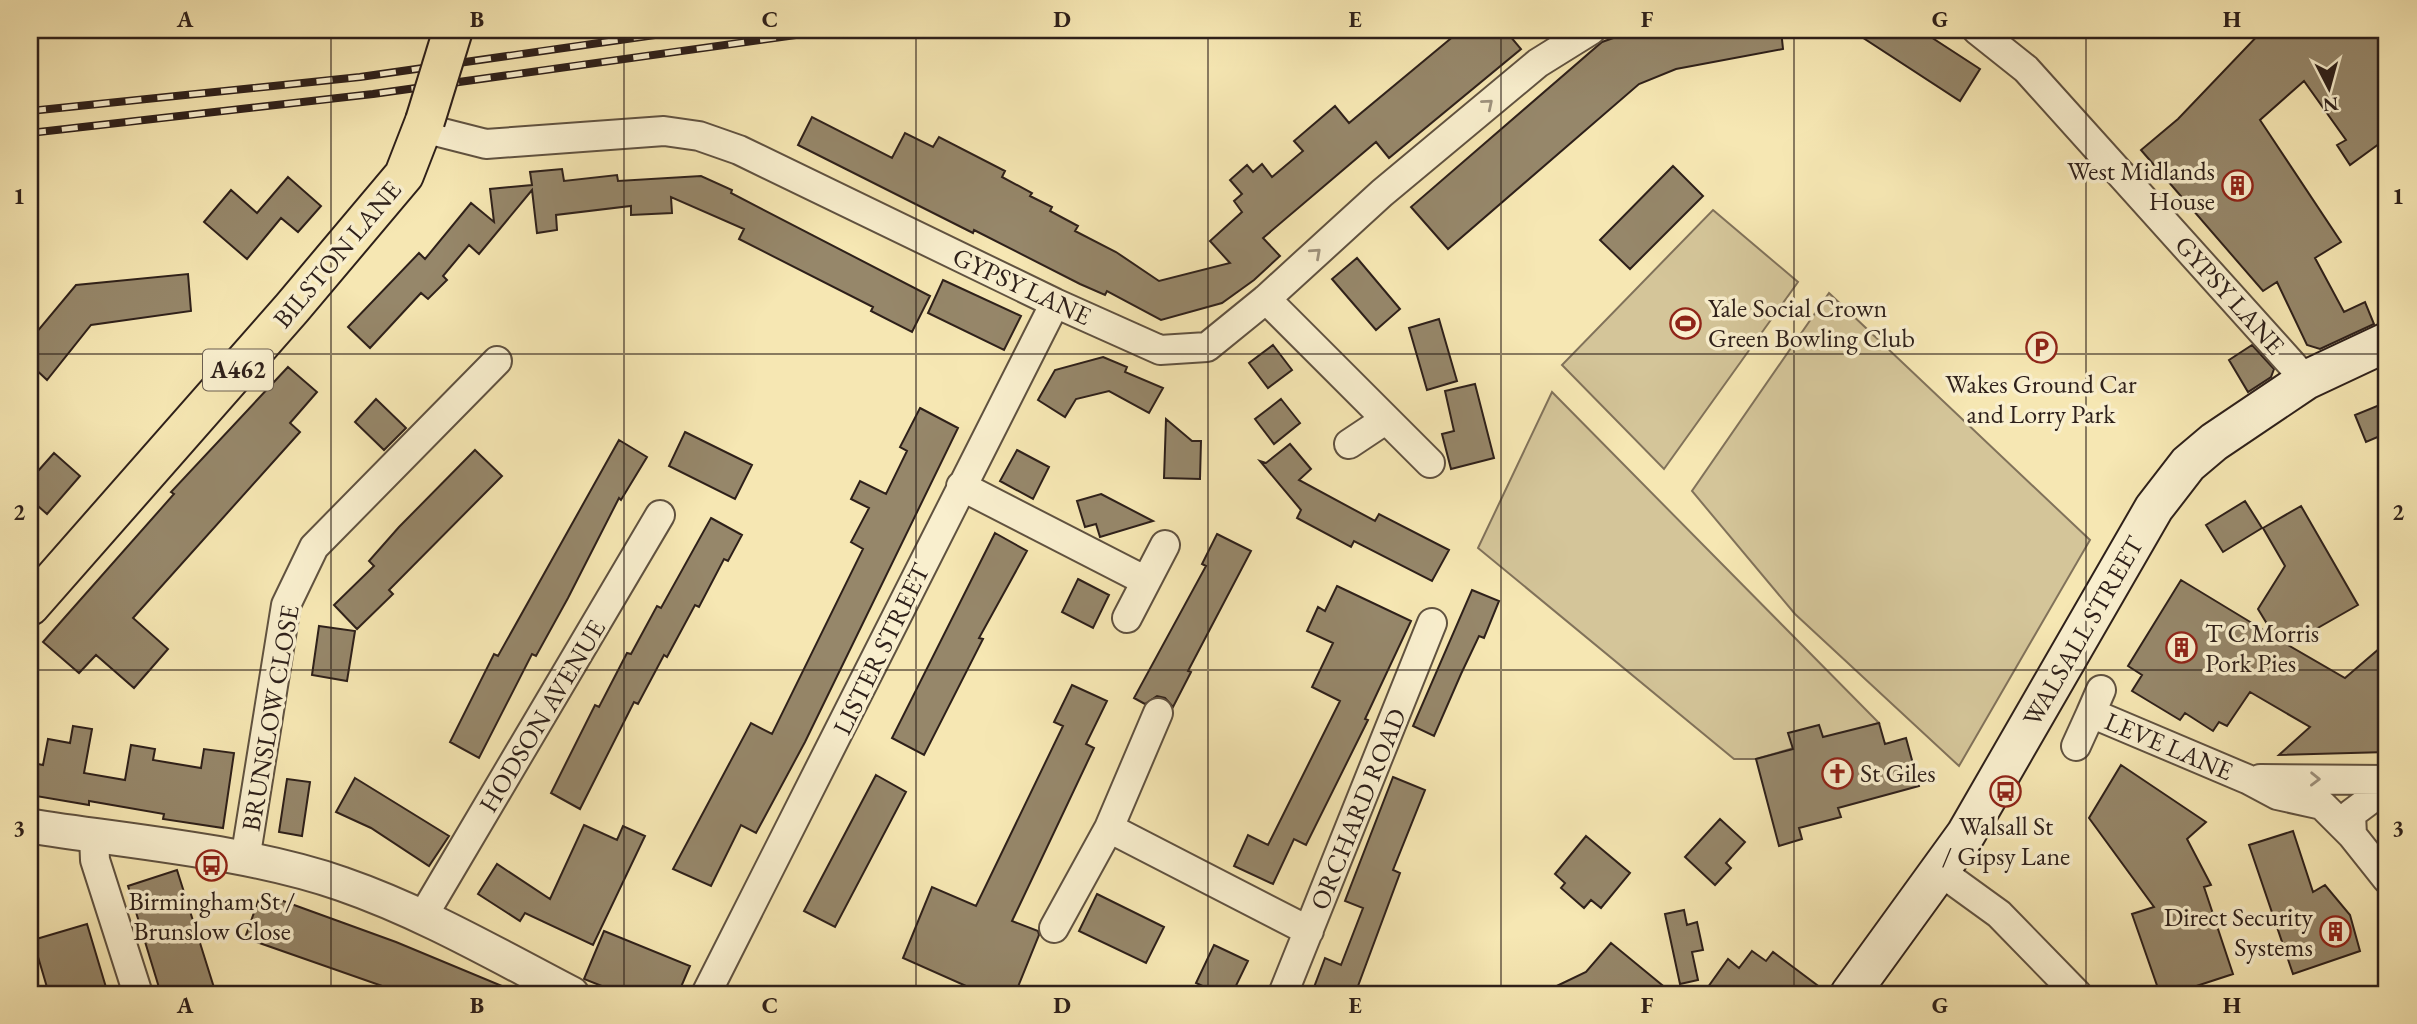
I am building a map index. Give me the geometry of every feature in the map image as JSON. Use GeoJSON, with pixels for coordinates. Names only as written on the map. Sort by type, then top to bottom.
{"type":"FeatureCollection","features":[{"type":"Feature","properties":{"kind":"main road","name":"BILSTON LANE"},"geometry":{"type":"LineString","coordinates":[[30,606],[292,308],[404,175],[424,125],[453,30]]}},
{"type":"Feature","properties":{"kind":"main road","name":"WALSALL STREET"},"geometry":{"type":"LineString","coordinates":[[1850,994],[1966,834],[2154,508],[2188,464],[2205,449],[2306,380],[2387,342]]}},
{"type":"Feature","properties":{"kind":"street","name":"GYPSY LANE"},"geometry":{"type":"LineString","coordinates":[[424,125],[486,144],[664,131],[699,136],[739,149],[1055,303],[1160,350],[1207,347],[1266,299],[1382,193],[1538,63],[1591,30]]}},
{"type":"Feature","properties":{"kind":"street","name":"GYPSY LANE"},"geometry":{"type":"LineString","coordinates":[[1977,30],[2026,69],[2306,380]]}},
{"type":"Feature","properties":{"kind":"street"},"geometry":{"type":"LineString","coordinates":[[1266,299],[1430,463]]}},
{"type":"Feature","properties":{"kind":"street","name":"LISTER STREET"},"geometry":{"type":"LineString","coordinates":[[706,994],[840,734],[961,486],[1055,303]]}},
{"type":"Feature","properties":{"kind":"street","name":"BRUNSLOW CLOSE"},"geometry":{"type":"LineString","coordinates":[[245,860],[286,605],[314,547],[497,361]]}},
{"type":"Feature","properties":{"kind":"street"},"geometry":{"type":"LineString","coordinates":[[1349,444],[1385,420]]}},
{"type":"Feature","properties":{"kind":"street"},"geometry":{"type":"LineString","coordinates":[[961,486],[1146,580]]}},
{"type":"Feature","properties":{"kind":"street","name":"HODSON AVENUE"},"geometry":{"type":"LineString","coordinates":[[423,916],[660,515]]}},
{"type":"Feature","properties":{"kind":"street"},"geometry":{"type":"LineString","coordinates":[[1127,618],[1165,545]]}},
{"type":"Feature","properties":{"kind":"street","name":"ORCHARD ROAD"},"geometry":{"type":"LineString","coordinates":[[1283,994],[1432,623]]}},
{"type":"Feature","properties":{"kind":"street","name":"LEVE LANE"},"geometry":{"type":"LineString","coordinates":[[2076,746],[2096,701],[2277,795],[2322,805],[2353,835],[2387,879]]}},
{"type":"Feature","properties":{"kind":"street"},"geometry":{"type":"LineString","coordinates":[[1054,928],[1109,828],[1158,713]]}},
{"type":"Feature","properties":{"kind":"street","name":"LEVE LANE"},"geometry":{"type":"LineString","coordinates":[[2247,779],[2387,780]]}},
{"type":"Feature","properties":{"kind":"street"},"geometry":{"type":"LineString","coordinates":[[2353,835],[2351,814],[2387,787]]}},
{"type":"Feature","properties":{"kind":"street"},"geometry":{"type":"LineString","coordinates":[[30,826],[245,860],[341,883],[423,916],[572,994]]}},
{"type":"Feature","properties":{"kind":"street"},"geometry":{"type":"LineString","coordinates":[[1109,828],[1309,931]]}},
{"type":"Feature","properties":{"kind":"street"},"geometry":{"type":"LineString","coordinates":[[94,836],[95,860],[138,994]]}},
{"type":"Feature","properties":{"kind":"street"},"geometry":{"type":"LineString","coordinates":[[1941,872],[1999,914],[2077,994]]}},
{"type":"Feature","properties":{"kind":"shaded area","name":"Yale Social Crown Green Bowling Club"},"geometry":{"type":"Polygon","coordinates":[[[1713,210],[1798,282],[1664,469],[1562,365],[1713,210]]]}},
{"type":"Feature","properties":{"kind":"shaded area"},"geometry":{"type":"Polygon","coordinates":[[[1829,293],[2090,540],[1959,766],[1795,614],[1692,491],[1829,293]]]}},
{"type":"Feature","properties":{"kind":"shaded area"},"geometry":{"type":"Polygon","coordinates":[[[1552,392],[1879,723],[1756,759],[1734,759],[1478,548],[1552,392]]]}},
{"type":"Feature","properties":{"kind":"building"},"geometry":{"type":"Polygon","coordinates":[[[1461,30],[1505,30],[1521,49],[1389,158],[1376,142],[1263,238],[1280,256],[1254,280],[1222,303],[1161,320],[1107,291],[1105,295],[974,230],[973,233],[798,145],[812,117],[892,158],[905,133],[933,147],[939,137],[1005,171],[1002,177],[1032,193],[1030,196],[1052,207],[1050,211],[1078,226],[1075,231],[1116,252],[1159,281],[1230,263],[1210,241],[1242,212],[1234,201],[1242,194],[1230,180],[1247,165],[1253,172],[1262,164],[1272,177],[1303,151],[1294,141],[1335,106],[1349,123],[1461,30]]]}},
{"type":"Feature","properties":{"kind":"building"},"geometry":{"type":"Polygon","coordinates":[[[1636,30],[1781,30],[1783,49],[1676,69],[1639,84],[1448,249],[1411,207],[1602,42],[1636,30]]]}},
{"type":"Feature","properties":{"kind":"building"},"geometry":{"type":"Polygon","coordinates":[[[1851,30],[1920,30],[1980,69],[1960,101],[1851,30]]]}},
{"type":"Feature","properties":{"kind":"building"},"geometry":{"type":"Polygon","coordinates":[[[2263,30],[2380,30],[2387,39],[2387,138],[2350,165],[2337,145],[2346,140],[2304,81],[2260,120],[2341,242],[2315,258],[2344,312],[2365,302],[2374,324],[2320,349],[2307,345],[2277,282],[2263,291],[2141,150],[2178,119],[2263,30]]]}},
{"type":"Feature","properties":{"kind":"building"},"geometry":{"type":"Polygon","coordinates":[[[1673,166],[1703,196],[1630,269],[1600,240],[1673,166]]]}},
{"type":"Feature","properties":{"kind":"building"},"geometry":{"type":"Polygon","coordinates":[[[562,169],[564,181],[617,175],[618,181],[701,176],[930,296],[912,332],[871,311],[873,307],[739,239],[744,229],[671,197],[672,213],[631,215],[631,206],[556,215],[557,230],[537,233],[532,190],[479,254],[469,245],[443,276],[447,280],[428,299],[421,293],[370,348],[348,327],[419,253],[425,259],[471,203],[494,222],[490,189],[532,185],[530,172],[562,169]]]}},
{"type":"Feature","properties":{"kind":"building"},"geometry":{"type":"Polygon","coordinates":[[[288,177],[321,206],[298,232],[281,218],[247,259],[204,222],[231,190],[257,213],[288,177]]]}},
{"type":"Feature","properties":{"kind":"building"},"geometry":{"type":"Polygon","coordinates":[[[1357,258],[1400,309],[1376,330],[1332,279],[1357,258]]]}},
{"type":"Feature","properties":{"kind":"building"},"geometry":{"type":"Polygon","coordinates":[[[188,274],[191,311],[91,325],[47,380],[30,364],[30,340],[76,285],[188,274]]]}},
{"type":"Feature","properties":{"kind":"building"},"geometry":{"type":"Polygon","coordinates":[[[943,280],[1021,316],[1004,350],[928,313],[943,280]]]}},
{"type":"Feature","properties":{"kind":"building"},"geometry":{"type":"Polygon","coordinates":[[[1439,319],[1457,381],[1427,390],[1409,328],[1439,319]]]}},
{"type":"Feature","properties":{"kind":"building"},"geometry":{"type":"Polygon","coordinates":[[[1273,345],[1292,370],[1268,388],[1249,363],[1273,345]]]}},
{"type":"Feature","properties":{"kind":"building"},"geometry":{"type":"Polygon","coordinates":[[[2252,345],[2274,369],[2271,377],[2248,392],[2229,360],[2252,345]]]}},
{"type":"Feature","properties":{"kind":"building"},"geometry":{"type":"Polygon","coordinates":[[[1103,357],[1127,367],[1125,372],[1163,388],[1149,413],[1109,391],[1076,399],[1065,417],[1038,400],[1055,370],[1103,357]]]}},
{"type":"Feature","properties":{"kind":"building"},"geometry":{"type":"Polygon","coordinates":[[[288,367],[317,392],[290,423],[300,432],[133,618],[168,649],[134,688],[96,655],[79,673],[43,642],[174,494],[171,492],[288,367]]]}},
{"type":"Feature","properties":{"kind":"building"},"geometry":{"type":"Polygon","coordinates":[[[1475,384],[1494,458],[1451,469],[1442,434],[1454,431],[1445,391],[1475,384]]]}},
{"type":"Feature","properties":{"kind":"building"},"geometry":{"type":"Polygon","coordinates":[[[376,399],[406,428],[384,450],[355,422],[376,399]]]}},
{"type":"Feature","properties":{"kind":"building"},"geometry":{"type":"Polygon","coordinates":[[[1281,399],[1300,423],[1274,444],[1255,419],[1281,399]]]}},
{"type":"Feature","properties":{"kind":"building"},"geometry":{"type":"Polygon","coordinates":[[[2387,402],[2387,433],[2366,442],[2355,415],[2387,402]]]}},
{"type":"Feature","properties":{"kind":"building"},"geometry":{"type":"Polygon","coordinates":[[[920,408],[958,428],[805,742],[756,833],[741,825],[711,886],[673,869],[751,723],[772,734],[863,549],[851,542],[869,508],[851,499],[860,481],[886,494],[907,451],[900,447],[920,408]]]}},
{"type":"Feature","properties":{"kind":"building"},"geometry":{"type":"Polygon","coordinates":[[[1166,419],[1192,441],[1201,441],[1200,479],[1164,478],[1166,419]]]}},
{"type":"Feature","properties":{"kind":"building"},"geometry":{"type":"Polygon","coordinates":[[[685,432],[752,465],[735,499],[669,466],[685,432]]]}},
{"type":"Feature","properties":{"kind":"building"},"geometry":{"type":"Polygon","coordinates":[[[619,440],[647,457],[621,500],[619,498],[536,656],[532,654],[479,758],[450,742],[494,654],[498,656],[619,440]]]}},
{"type":"Feature","properties":{"kind":"building"},"geometry":{"type":"Polygon","coordinates":[[[1290,444],[1311,469],[1299,480],[1375,521],[1379,514],[1449,550],[1432,581],[1354,541],[1351,547],[1297,518],[1301,510],[1260,461],[1266,463],[1290,444]]]}},
{"type":"Feature","properties":{"kind":"building"},"geometry":{"type":"Polygon","coordinates":[[[475,450],[502,476],[389,590],[393,594],[357,629],[334,605],[374,566],[369,561],[399,527],[475,450]]]}},
{"type":"Feature","properties":{"kind":"building"},"geometry":{"type":"Polygon","coordinates":[[[1017,450],[1049,467],[1033,499],[1000,481],[1017,450]]]}},
{"type":"Feature","properties":{"kind":"building"},"geometry":{"type":"Polygon","coordinates":[[[54,453],[80,476],[47,514],[30,499],[30,480],[54,453]]]}},
{"type":"Feature","properties":{"kind":"building"},"geometry":{"type":"Polygon","coordinates":[[[1101,494],[1153,521],[1100,537],[1096,524],[1085,527],[1077,501],[1101,494]]]}},
{"type":"Feature","properties":{"kind":"building"},"geometry":{"type":"Polygon","coordinates":[[[2245,501],[2262,528],[2223,552],[2206,525],[2245,501]]]}},
{"type":"Feature","properties":{"kind":"building"},"geometry":{"type":"Polygon","coordinates":[[[2301,506],[2358,605],[2288,645],[2345,678],[2387,642],[2387,752],[2279,755],[2310,727],[2250,692],[2227,726],[2219,722],[2213,731],[2185,713],[2180,720],[2132,691],[2142,675],[2128,666],[2181,580],[2275,637],[2258,609],[2285,566],[2263,528],[2301,506]]]}},
{"type":"Feature","properties":{"kind":"building"},"geometry":{"type":"Polygon","coordinates":[[[711,518],[742,535],[728,561],[724,559],[699,607],[695,605],[667,657],[664,655],[638,704],[634,702],[580,809],[551,793],[595,705],[599,707],[627,653],[631,654],[657,606],[661,608],[711,518]]]}},
{"type":"Feature","properties":{"kind":"building"},"geometry":{"type":"Polygon","coordinates":[[[995,533],[1027,551],[979,638],[983,639],[924,755],[892,738],[995,533]]]}},
{"type":"Feature","properties":{"kind":"building"},"geometry":{"type":"Polygon","coordinates":[[[1217,534],[1251,551],[1188,671],[1191,672],[1173,707],[1165,698],[1157,696],[1145,704],[1134,698],[1206,566],[1202,564],[1217,534]]]}},
{"type":"Feature","properties":{"kind":"building"},"geometry":{"type":"Polygon","coordinates":[[[1078,579],[1109,595],[1093,628],[1062,612],[1078,579]]]}},
{"type":"Feature","properties":{"kind":"building"},"geometry":{"type":"Polygon","coordinates":[[[1337,586],[1411,621],[1365,719],[1368,720],[1306,845],[1294,839],[1273,884],[1234,866],[1248,835],[1268,845],[1340,701],[1312,687],[1333,643],[1307,631],[1318,607],[1325,611],[1337,586]]]}},
{"type":"Feature","properties":{"kind":"building"},"geometry":{"type":"Polygon","coordinates":[[[1472,590],[1499,601],[1484,638],[1479,636],[1434,736],[1413,726],[1472,590]]]}},
{"type":"Feature","properties":{"kind":"building"},"geometry":{"type":"Polygon","coordinates":[[[319,626],[355,631],[347,681],[312,675],[319,626]]]}},
{"type":"Feature","properties":{"kind":"building"},"geometry":{"type":"Polygon","coordinates":[[[1072,685],[1107,701],[1086,744],[1094,748],[1012,921],[1038,931],[1039,935],[1015,994],[984,994],[903,958],[932,887],[976,906],[1063,726],[1054,722],[1072,685]]]}},
{"type":"Feature","properties":{"kind":"building","name":"St Giles"},"geometry":{"type":"Polygon","coordinates":[[[1879,723],[1885,744],[1906,738],[1919,786],[1838,808],[1841,817],[1799,828],[1802,839],[1779,846],[1756,759],[1793,749],[1788,733],[1819,725],[1823,737],[1879,723]]]}},
{"type":"Feature","properties":{"kind":"building"},"geometry":{"type":"Polygon","coordinates":[[[73,726],[92,729],[84,773],[125,780],[131,745],[155,749],[153,760],[201,768],[204,749],[234,753],[223,828],[163,819],[164,814],[89,801],[89,805],[30,795],[33,763],[43,765],[48,739],[70,743],[73,726]]]}},
{"type":"Feature","properties":{"kind":"building"},"geometry":{"type":"Polygon","coordinates":[[[2121,765],[2206,822],[2187,839],[2211,885],[2204,887],[2233,974],[2172,994],[2160,994],[2132,914],[2154,907],[2089,818],[2121,765]]]}},
{"type":"Feature","properties":{"kind":"building"},"geometry":{"type":"Polygon","coordinates":[[[876,775],[906,792],[835,927],[804,911],[876,775]]]}},
{"type":"Feature","properties":{"kind":"building"},"geometry":{"type":"Polygon","coordinates":[[[1393,777],[1425,790],[1393,870],[1400,873],[1355,994],[1325,994],[1313,990],[1325,958],[1341,965],[1363,908],[1345,901],[1393,777]]]}},
{"type":"Feature","properties":{"kind":"building"},"geometry":{"type":"Polygon","coordinates":[[[355,778],[449,836],[429,866],[371,828],[336,812],[355,778]]]}},
{"type":"Feature","properties":{"kind":"building"},"geometry":{"type":"Polygon","coordinates":[[[287,779],[310,782],[302,836],[279,832],[287,779]]]}},
{"type":"Feature","properties":{"kind":"building"},"geometry":{"type":"Polygon","coordinates":[[[1720,819],[1745,842],[1726,863],[1731,868],[1715,885],[1685,857],[1720,819]]]}},
{"type":"Feature","properties":{"kind":"building"},"geometry":{"type":"Polygon","coordinates":[[[584,825],[617,840],[623,826],[645,836],[593,945],[525,913],[520,921],[478,894],[497,864],[550,899],[584,825]]]}},
{"type":"Feature","properties":{"kind":"building"},"geometry":{"type":"Polygon","coordinates":[[[2293,831],[2313,892],[2325,885],[2350,915],[2360,951],[2293,974],[2249,845],[2293,831]]]}},
{"type":"Feature","properties":{"kind":"building"},"geometry":{"type":"Polygon","coordinates":[[[1586,836],[1630,873],[1601,908],[1591,900],[1584,908],[1561,888],[1565,883],[1555,874],[1586,836]]]}},
{"type":"Feature","properties":{"kind":"building"},"geometry":{"type":"Polygon","coordinates":[[[177,870],[216,994],[161,994],[128,886],[177,870]]]}},
{"type":"Feature","properties":{"kind":"building"},"geometry":{"type":"Polygon","coordinates":[[[261,893],[396,942],[521,994],[405,994],[245,938],[261,893]]]}},
{"type":"Feature","properties":{"kind":"building"},"geometry":{"type":"Polygon","coordinates":[[[1097,894],[1164,927],[1146,963],[1079,931],[1097,894]]]}},
{"type":"Feature","properties":{"kind":"building"},"geometry":{"type":"Polygon","coordinates":[[[1684,910],[1687,925],[1697,922],[1703,950],[1692,952],[1698,980],[1680,984],[1665,914],[1684,910]]]}},
{"type":"Feature","properties":{"kind":"building"},"geometry":{"type":"Polygon","coordinates":[[[87,924],[108,994],[49,994],[33,940],[87,924]]]}},
{"type":"Feature","properties":{"kind":"building"},"geometry":{"type":"Polygon","coordinates":[[[604,931],[690,966],[678,994],[622,994],[584,979],[604,931]]]}},
{"type":"Feature","properties":{"kind":"building"},"geometry":{"type":"Polygon","coordinates":[[[1611,943],[1673,994],[1540,994],[1586,972],[1611,943]]]}},
{"type":"Feature","properties":{"kind":"building"},"geometry":{"type":"Polygon","coordinates":[[[1214,945],[1248,961],[1232,994],[1220,994],[1196,983],[1214,945]]]}},
{"type":"Feature","properties":{"kind":"building"},"geometry":{"type":"Polygon","coordinates":[[[1752,951],[1766,961],[1773,952],[1829,994],[1703,994],[1728,959],[1739,968],[1752,951]]]}},
{"type":"Feature","properties":{"kind":"railway"},"geometry":{"type":"LineString","coordinates":[[30,111],[360,77],[690,30]]}},
{"type":"Feature","properties":{"kind":"railway"},"geometry":{"type":"LineString","coordinates":[[30,133],[373,94],[832,30]]}},
{"type":"Feature","properties":{"kind":"place","name":"West Midlands House"},"geometry":{"type":"Point","coordinates":[2238,186]}},
{"type":"Feature","properties":{"kind":"place","name":"Yale Social Crown Green Bowling Club"},"geometry":{"type":"Point","coordinates":[1685,323]}},
{"type":"Feature","properties":{"kind":"place","name":"Wakes Ground Car and Lorry Park"},"geometry":{"type":"Point","coordinates":[2041,348]}},
{"type":"Feature","properties":{"kind":"place","name":"T C Morris Pork Pies"},"geometry":{"type":"Point","coordinates":[2182,648]}},
{"type":"Feature","properties":{"kind":"place","name":"St Giles"},"geometry":{"type":"Point","coordinates":[1837,773]}},
{"type":"Feature","properties":{"kind":"place","name":"Walsall St / Gipsy Lane"},"geometry":{"type":"Point","coordinates":[2006,791]}},
{"type":"Feature","properties":{"kind":"place","name":"Birmingham St / Brunslow Close"},"geometry":{"type":"Point","coordinates":[212,865]}},
{"type":"Feature","properties":{"kind":"place","name":"Direct Security Systems"},"geometry":{"type":"Point","coordinates":[2336,932]}}]}
